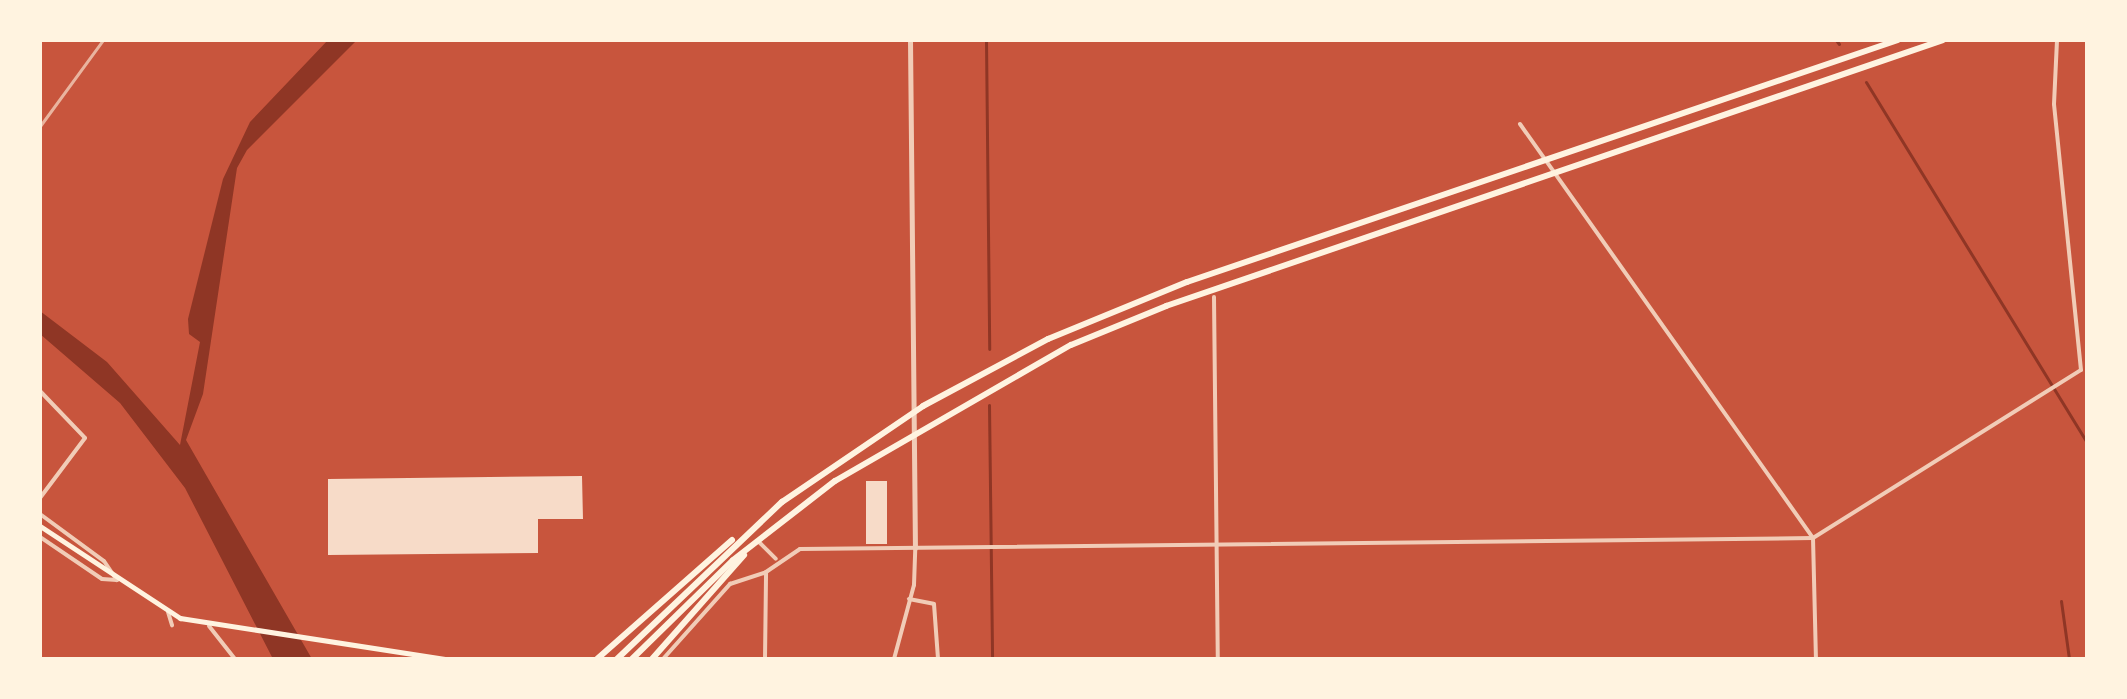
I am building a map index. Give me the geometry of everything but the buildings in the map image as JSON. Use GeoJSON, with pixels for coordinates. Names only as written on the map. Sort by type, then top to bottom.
{"type":"FeatureCollection","features":[{"type":"Feature","properties":{"kind":"highway"},"geometry":{"type":"LineString","coordinates":[[597,659],[748,531],[915,411],[1048,339],[1187,282],[1550,161],[1898,40]]}},
{"type":"Feature","properties":{"kind":"highway"},"geometry":{"type":"LineString","coordinates":[[632,659],[758,541],[915,430],[1143,315],[1943,40]]}},
{"type":"Feature","properties":{"kind":"highway"},"geometry":{"type":"LineString","coordinates":[[617,659],[748,531]]}},
{"type":"Feature","properties":{"kind":"highway"},"geometry":{"type":"LineString","coordinates":[[652,659],[758,541]]}},
{"type":"Feature","properties":{"kind":"main road"},"geometry":{"type":"LineString","coordinates":[[40,526],[168,612],[209,626],[445,659]]}},
{"type":"Feature","properties":{"kind":"street"},"geometry":{"type":"LineString","coordinates":[[894,659],[909,599],[915,548],[910,40]]}},
{"type":"Feature","properties":{"kind":"street"},"geometry":{"type":"LineString","coordinates":[[663,659],[730,584],[766,572],[777,560],[800,549],[1813,538],[2059,386],[2081,368],[2054,104],[2057,40]]}},
{"type":"Feature","properties":{"kind":"street"},"geometry":{"type":"LineString","coordinates":[[1520,124],[1550,161],[1813,538],[1816,659]]}},
{"type":"Feature","properties":{"kind":"street"},"geometry":{"type":"LineString","coordinates":[[1214,297],[1218,659]]}},
{"type":"Feature","properties":{"kind":"street"},"geometry":{"type":"LineString","coordinates":[[40,391],[85,438],[40,498]]}},
{"type":"Feature","properties":{"kind":"street"},"geometry":{"type":"LineString","coordinates":[[40,514],[104,561],[117,580]]}},
{"type":"Feature","properties":{"kind":"street"},"geometry":{"type":"LineString","coordinates":[[40,537],[102,579],[117,580]]}},
{"type":"Feature","properties":{"kind":"street"},"geometry":{"type":"LineString","coordinates":[[758,541],[777,560]]}},
{"type":"Feature","properties":{"kind":"street"},"geometry":{"type":"LineString","coordinates":[[765,659],[766,572]]}},
{"type":"Feature","properties":{"kind":"street"},"geometry":{"type":"LineString","coordinates":[[909,599],[934,604],[938,659]]}},
{"type":"Feature","properties":{"kind":"street"},"geometry":{"type":"LineString","coordinates":[[168,612],[172,625]]}},
{"type":"Feature","properties":{"kind":"street"},"geometry":{"type":"LineString","coordinates":[[209,626],[235,659]]}},
{"type":"Feature","properties":{"kind":"shaded area"},"geometry":{"type":"Polygon","coordinates":[[[328,40],[357,40],[247,150],[237,168],[203,394],[186,440],[312,659],[273,659],[185,488],[120,403],[40,334],[40,311],[107,362],[180,445],[200,342],[189,334],[188,319],[223,179],[250,122],[328,40]]]}},
{"type":"Feature","properties":{"kind":"waterway"},"geometry":{"type":"LineString","coordinates":[[986,40],[989,349]]}},
{"type":"Feature","properties":{"kind":"waterway"},"geometry":{"type":"LineString","coordinates":[[1836,40],[1839,44]]}},
{"type":"Feature","properties":{"kind":"waterway"},"geometry":{"type":"LineString","coordinates":[[1866,82],[2087,442]]}},
{"type":"Feature","properties":{"kind":"waterway"},"geometry":{"type":"LineString","coordinates":[[989,405],[992,659]]}},
{"type":"Feature","properties":{"kind":"waterway"},"geometry":{"type":"LineString","coordinates":[[2061,601],[2069,659]]}},
{"type":"Feature","properties":{"kind":"railway"},"geometry":{"type":"LineString","coordinates":[[40,126],[103,40]]}}]}
